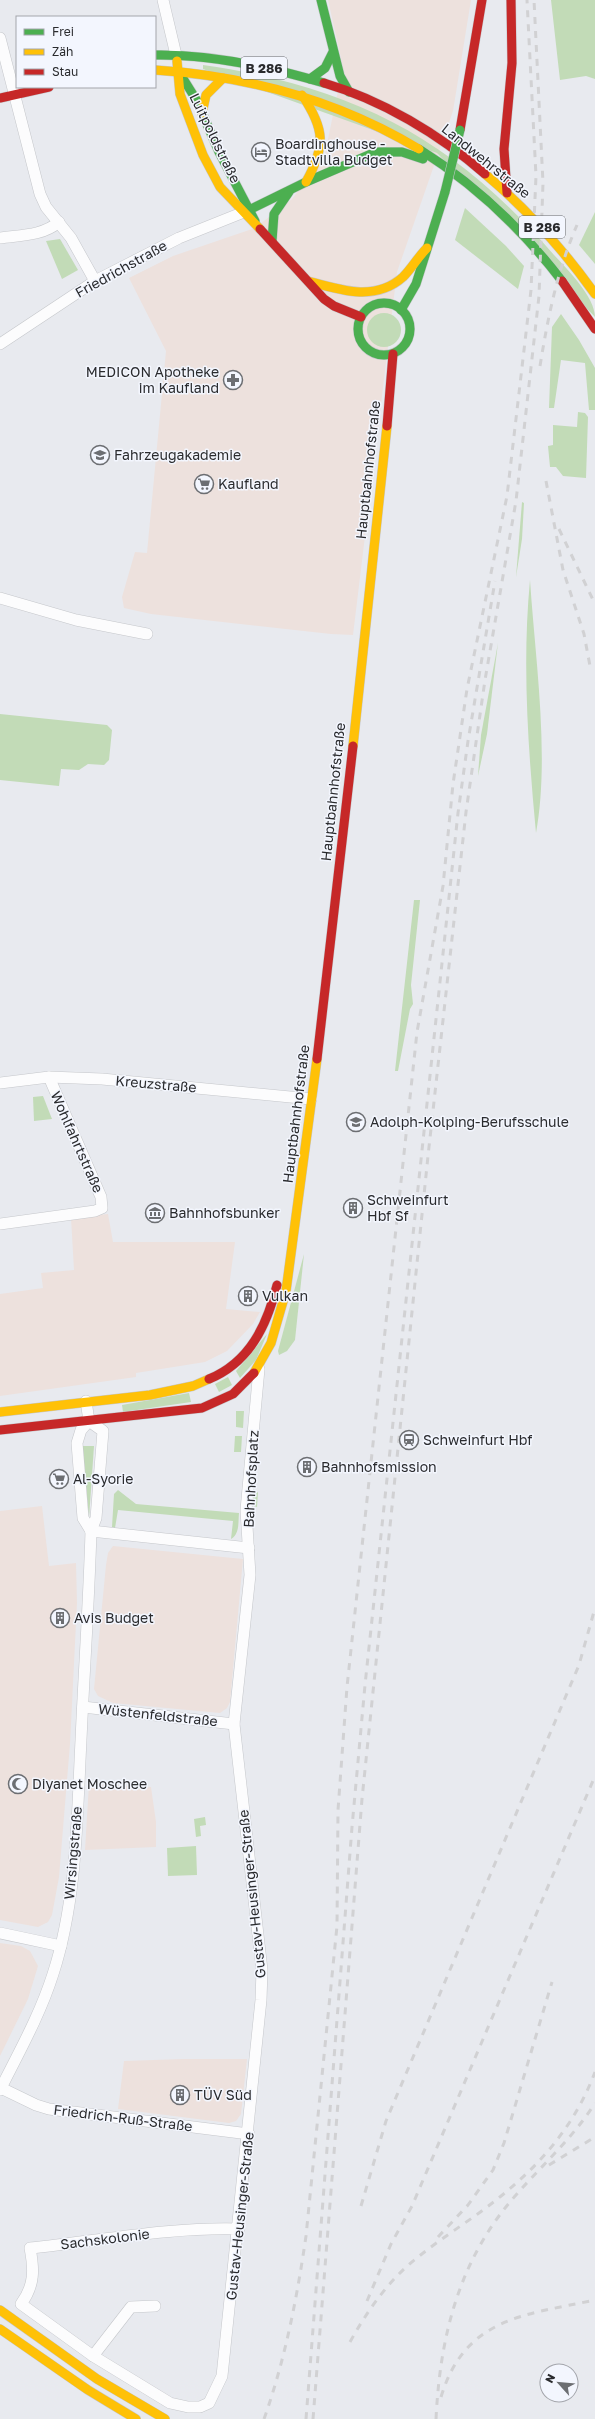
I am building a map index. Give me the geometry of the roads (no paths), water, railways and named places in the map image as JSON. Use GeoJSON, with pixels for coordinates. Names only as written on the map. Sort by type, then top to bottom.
{"type":"FeatureCollection","features":[{"type":"Feature","properties":{"kind":"street","name":"Luitpoldstraße"},"geometry":{"type":"LineString","coordinates":[[163,0],[176,55],[179,72],[180,94],[203,155],[220,187],[246,211],[258,227],[308,281],[334,306],[361,317]]}},
{"type":"Feature","properties":{"kind":"street"},"geometry":{"type":"LineString","coordinates":[[322,0],[333,52],[340,76],[349,92]]}},
{"type":"Feature","properties":{"kind":"street"},"geometry":{"type":"LineString","coordinates":[[401,310],[416,284],[445,192],[460,130],[482,0]]}},
{"type":"Feature","properties":{"kind":"street"},"geometry":{"type":"LineString","coordinates":[[506,193],[504,149],[512,63],[511,0]]}},
{"type":"Feature","properties":{"kind":"street"},"geometry":{"type":"LineString","coordinates":[[0,38],[14,83],[40,194],[46,207],[71,238],[95,281]]}},
{"type":"Feature","properties":{"kind":"street"},"geometry":{"type":"LineString","coordinates":[[310,79],[325,70],[330,62],[333,52]]}},
{"type":"Feature","properties":{"kind":"street","name":"Landwehrstraße"},"geometry":{"type":"LineString","coordinates":[[156,55],[176,55],[244,64],[310,79],[349,92],[405,119],[434,136],[460,154],[506,193],[548,234],[594,290]]}},
{"type":"Feature","properties":{"kind":"street","name":"B 286"},"geometry":{"type":"LineString","coordinates":[[156,70],[223,78],[264,85],[302,95],[338,108],[394,133],[434,158],[506,219],[566,287],[595,329]]}},
{"type":"Feature","properties":{"kind":"street","name":"Luitpoldstraße"},"geometry":{"type":"LineString","coordinates":[[179,72],[193,90],[246,211]]}},
{"type":"Feature","properties":{"kind":"street"},"geometry":{"type":"LineString","coordinates":[[202,113],[206,95],[223,78]]}},
{"type":"Feature","properties":{"kind":"street"},"geometry":{"type":"LineString","coordinates":[[0,87],[14,83]]}},
{"type":"Feature","properties":{"kind":"street"},"geometry":{"type":"LineString","coordinates":[[0,98],[45,88]]}},
{"type":"Feature","properties":{"kind":"street"},"geometry":{"type":"LineString","coordinates":[[302,95],[320,122],[322,138],[321,152],[316,165],[306,182]]}},
{"type":"Feature","properties":{"kind":"street"},"geometry":{"type":"LineString","coordinates":[[246,211],[359,158],[388,150],[415,156],[447,170]]}},
{"type":"Feature","properties":{"kind":"street"},"geometry":{"type":"LineString","coordinates":[[272,241],[274,214],[289,191]]}},
{"type":"Feature","properties":{"kind":"street","name":"Friedrichstraße"},"geometry":{"type":"LineString","coordinates":[[0,344],[95,281],[179,238],[246,211]]}},
{"type":"Feature","properties":{"kind":"street"},"geometry":{"type":"LineString","coordinates":[[0,238],[39,234],[50,229],[58,222]]}},
{"type":"Feature","properties":{"kind":"street"},"geometry":{"type":"LineString","coordinates":[[308,281],[346,292],[373,292],[386,288],[401,278],[427,248]]}},
{"type":"Feature","properties":{"kind":"street"},"geometry":{"type":"LineString","coordinates":[[376,304],[389,304],[401,310],[406,316],[410,330],[405,345],[393,354],[373,354],[363,345],[358,332],[361,317],[376,304]]}},
{"type":"Feature","properties":{"kind":"street","name":"Hauptbahnhofstraße"},"geometry":{"type":"LineString","coordinates":[[0,1430],[204,1407],[228,1396],[259,1369],[269,1352],[280,1319],[292,1261],[294,1233],[311,1099],[328,981],[390,398],[393,354]]}},
{"type":"Feature","properties":{"kind":"street"},"geometry":{"type":"LineString","coordinates":[[0,598],[76,620],[147,634]]}},
{"type":"Feature","properties":{"kind":"street","name":"Kreuzstraße"},"geometry":{"type":"LineString","coordinates":[[0,1083],[49,1077],[102,1079],[311,1099]]}},
{"type":"Feature","properties":{"kind":"street","name":"Wohlfahrtstraße"},"geometry":{"type":"LineString","coordinates":[[0,1224],[95,1211],[102,1208],[102,1196],[49,1077]]}},
{"type":"Feature","properties":{"kind":"street","name":"Hauptbahnhofstraße"},"geometry":{"type":"LineString","coordinates":[[0,1412],[180,1390],[212,1379],[238,1362],[253,1345],[265,1325],[294,1233]]}},
{"type":"Feature","properties":{"kind":"street","name":"Bahnhofsplatz"},"geometry":{"type":"LineString","coordinates":[[90,1531],[249,1548],[246,1503],[259,1369]]}},
{"type":"Feature","properties":{"kind":"street"},"geometry":{"type":"LineString","coordinates":[[86,1401],[89,1420],[103,1431],[96,1518],[90,1531]]}},
{"type":"Feature","properties":{"kind":"street"},"geometry":{"type":"LineString","coordinates":[[89,1420],[81,1430],[77,1443],[83,1518],[90,1531]]}},
{"type":"Feature","properties":{"kind":"street","name":"Wirsingstraße"},"geometry":{"type":"LineString","coordinates":[[1,2089],[37,2015],[53,1974],[61,1946],[74,1850],[83,1707],[90,1531]]}},
{"type":"Feature","properties":{"kind":"street","name":"Gustav-Heusinger-Straße"},"geometry":{"type":"LineString","coordinates":[[93,2356],[170,2403],[188,2407],[200,2407],[208,2403],[222,2376],[249,2134],[262,1970],[234,1724],[250,1575],[249,1548]]}},
{"type":"Feature","properties":{"kind":"street","name":"Wüstenfeldstraße"},"geometry":{"type":"LineString","coordinates":[[83,1707],[234,1724]]}},
{"type":"Feature","properties":{"kind":"street"},"geometry":{"type":"LineString","coordinates":[[0,1933],[61,1946]]}},
{"type":"Feature","properties":{"kind":"street","name":"Friedrich-Ruß-Straße"},"geometry":{"type":"LineString","coordinates":[[1,2089],[36,2105],[49,2109],[249,2134]]}},
{"type":"Feature","properties":{"kind":"street","name":"Sachskolonie"},"geometry":{"type":"LineString","coordinates":[[93,2356],[21,2304],[28,2295],[33,2282],[34,2269],[30,2248],[122,2235],[215,2228],[239,2229]]}},
{"type":"Feature","properties":{"kind":"street"},"geometry":{"type":"LineString","coordinates":[[93,2356],[131,2307],[155,2306]]}},
{"type":"Feature","properties":{"kind":"street"},"geometry":{"type":"LineString","coordinates":[[2,2312],[97,2380],[165,2419]]}},
{"type":"Feature","properties":{"kind":"street"},"geometry":{"type":"LineString","coordinates":[[0,2329],[88,2390],[136,2419]]}},
{"type":"Feature","properties":{"kind":"railway"},"geometry":{"type":"LineString","coordinates":[[264,2419],[290,2329],[306,2236],[337,1926],[338,1810],[347,1687],[417,1032],[443,886],[453,784],[467,689],[507,496],[531,290],[536,176],[527,0]]}},
{"type":"Feature","properties":{"kind":"railway"},"geometry":{"type":"LineString","coordinates":[[313,2419],[362,1799],[428,1156],[466,812],[485,680],[516,501],[539,296],[543,183],[534,0]]}},
{"type":"Feature","properties":{"kind":"railway"},"geometry":{"type":"LineString","coordinates":[[540,366],[554,294],[564,260],[577,225]]}},
{"type":"Feature","properties":{"kind":"railway"},"geometry":{"type":"LineString","coordinates":[[546,481],[563,570],[584,634],[590,666]]}},
{"type":"Feature","properties":{"kind":"railway"},"geometry":{"type":"LineString","coordinates":[[559,529],[595,604]]}},
{"type":"Feature","properties":{"kind":"railway"},"geometry":{"type":"LineString","coordinates":[[306,2419],[352,1827],[365,1685],[458,813],[468,741],[495,581]]}},
{"type":"Feature","properties":{"kind":"railway"},"geometry":{"type":"LineString","coordinates":[[361,2206],[386,2121],[579,1665],[595,1608]]}},
{"type":"Feature","properties":{"kind":"railway"},"geometry":{"type":"LineString","coordinates":[[367,2301],[391,2244],[412,2206],[595,1776]]}},
{"type":"Feature","properties":{"kind":"railway"},"geometry":{"type":"LineString","coordinates":[[438,2237],[468,2205],[493,2170],[504,2143],[552,1982]]}},
{"type":"Feature","properties":{"kind":"railway"},"geometry":{"type":"LineString","coordinates":[[350,2342],[374,2303],[388,2285],[404,2269],[431,2247],[498,2199],[516,2184],[548,2151],[562,2133],[586,2094],[595,2072]]}},
{"type":"Feature","properties":{"kind":"railway"},"geometry":{"type":"LineString","coordinates":[[436,2419],[438,2388],[448,2329],[456,2300],[480,2245],[496,2220],[516,2195],[577,2128],[595,2103]]}},
{"type":"Feature","properties":{"kind":"railway"},"geometry":{"type":"LineString","coordinates":[[549,2165],[595,2137]]}},
{"type":"Feature","properties":{"kind":"railway"},"geometry":{"type":"LineString","coordinates":[[441,2397],[452,2370],[465,2350],[482,2335],[501,2324],[522,2316],[595,2300]]}},
{"type":"Feature","properties":{"kind":"place","name":"Boardinghouse - Stadtvilla Budget"},"geometry":{"type":"Point","coordinates":[261,152]}},
{"type":"Feature","properties":{"kind":"place","name":"MEDICON Apotheke im Kaufland"},"geometry":{"type":"Point","coordinates":[233,380]}},
{"type":"Feature","properties":{"kind":"place","name":"Fahrzeugakademie"},"geometry":{"type":"Point","coordinates":[100,455]}},
{"type":"Feature","properties":{"kind":"place","name":"Kaufland"},"geometry":{"type":"Point","coordinates":[204,484]}},
{"type":"Feature","properties":{"kind":"place","name":"Adolph-Kolping-Berufsschule"},"geometry":{"type":"Point","coordinates":[356,1122]}},
{"type":"Feature","properties":{"kind":"place","name":"Schweinfurt Hbf Sf"},"geometry":{"type":"Point","coordinates":[353,1208]}},
{"type":"Feature","properties":{"kind":"place","name":"Bahnhofsbunker"},"geometry":{"type":"Point","coordinates":[155,1213]}},
{"type":"Feature","properties":{"kind":"place","name":"Vulkan"},"geometry":{"type":"Point","coordinates":[248,1296]}},
{"type":"Feature","properties":{"kind":"place","name":"Schweinfurt Hbf"},"geometry":{"type":"Point","coordinates":[409,1440]}},
{"type":"Feature","properties":{"kind":"place","name":"Bahnhofsmission"},"geometry":{"type":"Point","coordinates":[307,1467]}},
{"type":"Feature","properties":{"kind":"place","name":"Al-Syorie"},"geometry":{"type":"Point","coordinates":[59,1479]}},
{"type":"Feature","properties":{"kind":"place","name":"Avis Budget"},"geometry":{"type":"Point","coordinates":[60,1618]}},
{"type":"Feature","properties":{"kind":"place","name":"Diyanet Moschee"},"geometry":{"type":"Point","coordinates":[18,1784]}},
{"type":"Feature","properties":{"kind":"place","name":"TÜV Süd"},"geometry":{"type":"Point","coordinates":[180,2095]}}]}
